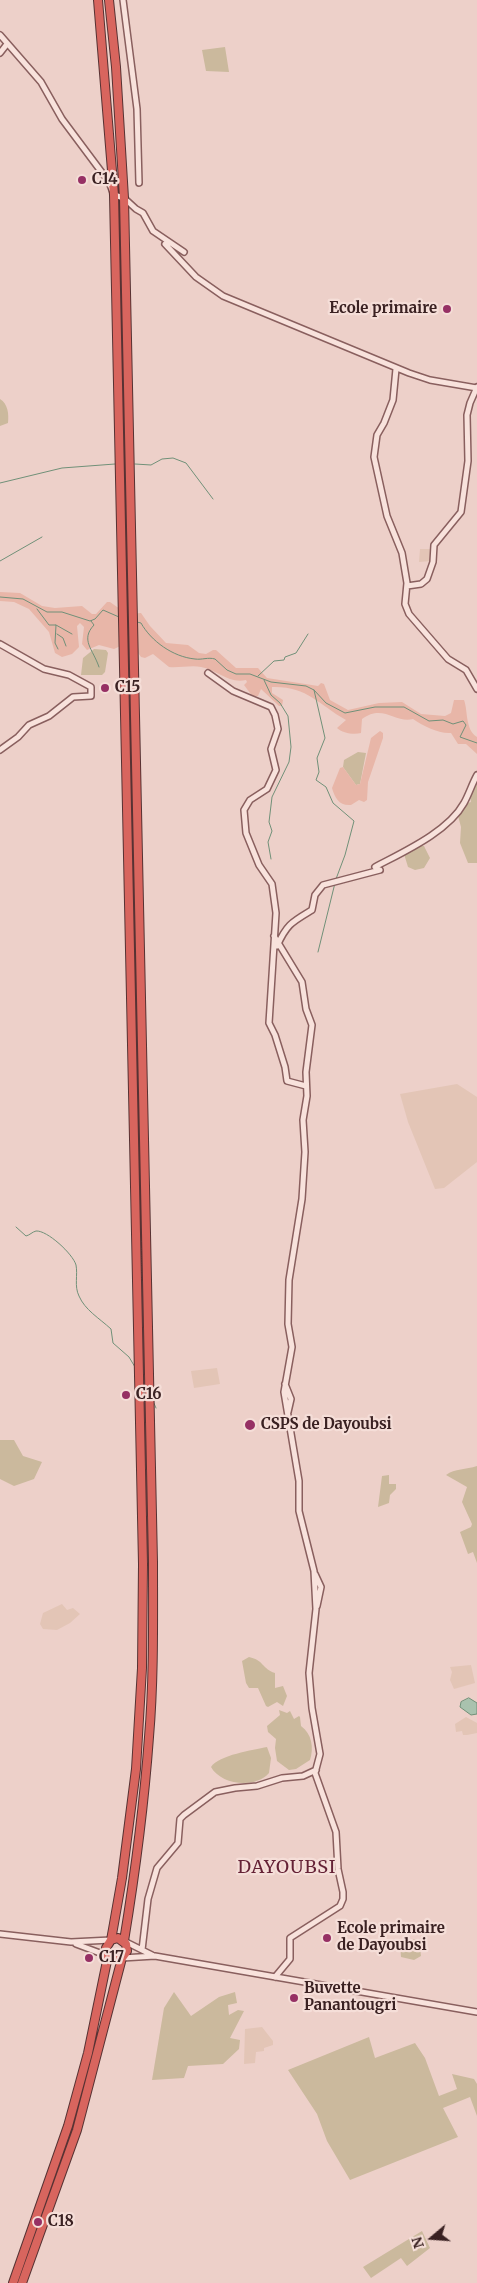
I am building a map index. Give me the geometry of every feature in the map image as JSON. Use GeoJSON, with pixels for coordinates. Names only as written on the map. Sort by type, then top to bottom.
{"type":"FeatureCollection","features":[{"type":"Feature","properties":{"kind":"highway"},"geometry":{"type":"LineString","coordinates":[[13,2283],[68,2126],[88,2053],[108,1956],[106,1948],[111,1940],[122,1878],[136,1769],[143,1626],[114,195],[111,136],[98,0]]}},
{"type":"Feature","properties":{"kind":"highway"},"geometry":{"type":"LineString","coordinates":[[22,2283],[77,2130],[122,1958],[127,1950],[124,1941],[146,1781],[154,1648],[152,1454],[124,198],[116,76],[108,0]]}},
{"type":"Feature","properties":{"kind":"highway"},"geometry":{"type":"LineString","coordinates":[[111,1940],[118,1938],[124,1941]]}},
{"type":"Feature","properties":{"kind":"highway"},"geometry":{"type":"LineString","coordinates":[[108,1956],[115,1960],[122,1958]]}},
{"type":"Feature","properties":{"kind":"street"},"geometry":{"type":"LineString","coordinates":[[123,0],[137,109],[139,183]]}},
{"type":"Feature","properties":{"kind":"street"},"geometry":{"type":"LineString","coordinates":[[0,36],[41,82],[62,118],[109,182],[114,195],[124,198],[143,213],[153,231],[184,252]]}},
{"type":"Feature","properties":{"kind":"street"},"geometry":{"type":"LineString","coordinates":[[0,53],[7,44]]}},
{"type":"Feature","properties":{"kind":"street"},"geometry":{"type":"LineString","coordinates":[[165,244],[196,277],[223,296],[396,369],[430,380],[477,387],[467,415],[468,452],[465,469],[465,492],[461,512],[434,545],[433,562],[427,579],[422,584],[407,586]]}},
{"type":"Feature","properties":{"kind":"street"},"geometry":{"type":"LineString","coordinates":[[396,369],[393,400],[384,423],[376,435],[374,457],[387,516],[400,544],[407,586],[405,604],[409,614],[448,658],[466,670],[477,689]]}},
{"type":"Feature","properties":{"kind":"street"},"geometry":{"type":"LineString","coordinates":[[0,644],[44,669],[72,676],[91,687],[91,696],[73,697],[49,716],[29,725],[18,737],[0,750]]}},
{"type":"Feature","properties":{"kind":"street"},"geometry":{"type":"LineString","coordinates":[[208,674],[233,691],[270,707],[275,715],[278,729],[272,749],[276,770],[267,789],[250,800],[244,810],[246,833],[259,865],[272,884],[276,913],[269,1022],[276,1035],[286,1067],[287,1081],[306,1086]]}},
{"type":"Feature","properties":{"kind":"street"},"geometry":{"type":"LineString","coordinates":[[273,952],[284,930],[296,919],[312,910],[316,896],[323,885],[378,868],[425,839],[447,822],[464,804],[477,774]]}},
{"type":"Feature","properties":{"kind":"street"},"geometry":{"type":"LineString","coordinates":[[274,936],[302,982],[306,1009],[312,1025],[306,1086],[302,1199],[289,1280],[288,1324],[292,1347],[285,1383],[291,1399],[287,1418],[300,1480],[299,1511],[314,1571],[321,1587],[316,1608],[309,1673],[312,1708],[320,1754],[316,1770],[336,1832],[338,1869],[343,1899],[340,1906],[290,1938],[290,1959],[275,1976]]}},
{"type":"Feature","properties":{"kind":"street"},"geometry":{"type":"LineString","coordinates":[[142,1950],[148,1899],[157,1868],[178,1843],[180,1819],[215,1792],[257,1786],[282,1778],[303,1776],[316,1770]]}},
{"type":"Feature","properties":{"kind":"street"},"geometry":{"type":"LineString","coordinates":[[0,1934],[71,1942],[111,1940]]}},
{"type":"Feature","properties":{"kind":"street"},"geometry":{"type":"LineString","coordinates":[[124,1941],[155,1956]]}},
{"type":"Feature","properties":{"kind":"street"},"geometry":{"type":"LineString","coordinates":[[71,1942],[108,1956]]}},
{"type":"Feature","properties":{"kind":"street"},"geometry":{"type":"LineString","coordinates":[[122,1958],[155,1956],[477,2012]]}},
{"type":"Feature","properties":{"kind":"shaded area"},"geometry":{"type":"Polygon","coordinates":[[[225,47],[229,72],[206,71],[202,50],[225,47]]]}},
{"type":"Feature","properties":{"kind":"shaded area"},"geometry":{"type":"Polygon","coordinates":[[[0,399],[7,409],[8,423],[0,426],[0,399]]]}},
{"type":"Feature","properties":{"kind":"shaded area"},"geometry":{"type":"Polygon","coordinates":[[[420,549],[432,549],[431,561],[419,562],[420,549]]]}},
{"type":"Feature","properties":{"kind":"shaded area"},"geometry":{"type":"Polygon","coordinates":[[[94,649],[106,650],[108,653],[105,672],[102,675],[81,675],[83,658],[94,649]]]}},
{"type":"Feature","properties":{"kind":"shaded area"},"geometry":{"type":"Polygon","coordinates":[[[358,752],[366,753],[360,784],[356,785],[343,767],[344,760],[358,752]]]}},
{"type":"Feature","properties":{"kind":"shaded area"},"geometry":{"type":"Polygon","coordinates":[[[477,778],[477,863],[468,863],[460,843],[461,827],[457,812],[464,804],[471,802],[469,792],[477,778]]]}},
{"type":"Feature","properties":{"kind":"shaded area"},"geometry":{"type":"Polygon","coordinates":[[[415,846],[424,846],[430,858],[424,868],[415,870],[408,867],[404,854],[415,846]]]}},
{"type":"Feature","properties":{"kind":"shaded area"},"geometry":{"type":"Polygon","coordinates":[[[457,1084],[477,1097],[477,1162],[444,1188],[435,1189],[408,1122],[400,1094],[457,1084]]]}},
{"type":"Feature","properties":{"kind":"shaded area"},"geometry":{"type":"Polygon","coordinates":[[[217,1368],[220,1384],[194,1388],[191,1371],[217,1368]]]}},
{"type":"Feature","properties":{"kind":"shaded area"},"geometry":{"type":"Polygon","coordinates":[[[0,1440],[14,1440],[23,1456],[42,1462],[34,1479],[14,1486],[0,1479],[0,1440]]]}},
{"type":"Feature","properties":{"kind":"shaded area"},"geometry":{"type":"Polygon","coordinates":[[[477,1466],[477,1563],[473,1552],[468,1554],[460,1532],[471,1527],[472,1524],[462,1502],[467,1487],[446,1475],[453,1471],[477,1466]]]}},
{"type":"Feature","properties":{"kind":"shaded area"},"geometry":{"type":"Polygon","coordinates":[[[389,1475],[389,1484],[396,1484],[396,1489],[390,1495],[389,1503],[378,1507],[382,1476],[389,1475]]]}},
{"type":"Feature","properties":{"kind":"shaded area"},"geometry":{"type":"Polygon","coordinates":[[[62,1604],[67,1610],[73,1608],[80,1614],[70,1623],[57,1630],[43,1629],[40,1624],[43,1613],[62,1604]]]}},
{"type":"Feature","properties":{"kind":"shaded area"},"geometry":{"type":"Polygon","coordinates":[[[249,1657],[258,1660],[275,1673],[275,1688],[283,1686],[287,1696],[283,1706],[277,1702],[268,1707],[266,1706],[258,1688],[249,1688],[246,1683],[242,1661],[249,1657]]]}},
{"type":"Feature","properties":{"kind":"shaded area"},"geometry":{"type":"Polygon","coordinates":[[[471,1665],[475,1683],[454,1689],[450,1680],[452,1672],[450,1667],[471,1665]]]}},
{"type":"Feature","properties":{"kind":"shaded area"},"geometry":{"type":"Polygon","coordinates":[[[469,1698],[477,1703],[477,1714],[471,1715],[460,1707],[461,1702],[469,1698]]]}},
{"type":"Feature","properties":{"kind":"shaded area"},"geometry":{"type":"Polygon","coordinates":[[[279,1710],[287,1713],[290,1711],[294,1719],[299,1716],[301,1726],[310,1737],[312,1751],[310,1760],[296,1769],[289,1770],[277,1761],[276,1739],[268,1732],[267,1726],[280,1715],[279,1710]]]}},
{"type":"Feature","properties":{"kind":"shaded area"},"geometry":{"type":"Polygon","coordinates":[[[466,1717],[477,1723],[477,1733],[463,1735],[462,1731],[456,1732],[455,1724],[466,1717]]]}},
{"type":"Feature","properties":{"kind":"shaded area"},"geometry":{"type":"Polygon","coordinates":[[[267,1747],[271,1758],[269,1773],[255,1781],[238,1783],[230,1781],[222,1778],[211,1767],[221,1759],[229,1756],[267,1747]]]}},
{"type":"Feature","properties":{"kind":"shaded area"},"geometry":{"type":"Polygon","coordinates":[[[415,1939],[419,1940],[421,1956],[414,1960],[401,1957],[400,1944],[415,1939]]]}},
{"type":"Feature","properties":{"kind":"shaded area"},"geometry":{"type":"Polygon","coordinates":[[[174,1992],[191,2016],[219,1997],[235,1992],[237,2003],[228,2005],[229,2015],[238,2010],[244,2011],[230,2038],[240,2040],[239,2049],[223,2064],[188,2066],[184,2078],[152,2080],[164,2008],[174,1992]]]}},
{"type":"Feature","properties":{"kind":"shaded area"},"geometry":{"type":"Polygon","coordinates":[[[262,2027],[273,2041],[273,2045],[264,2048],[264,2051],[256,2052],[255,2063],[244,2064],[245,2029],[262,2027]]]}},
{"type":"Feature","properties":{"kind":"shaded area"},"geometry":{"type":"Polygon","coordinates":[[[369,2037],[375,2058],[415,2043],[425,2058],[439,2096],[457,2089],[452,2074],[474,2079],[477,2084],[477,2116],[470,2097],[443,2108],[458,2137],[350,2180],[327,2141],[317,2114],[288,2070],[369,2037]]]}},
{"type":"Feature","properties":{"kind":"shaded area"},"geometry":{"type":"Polygon","coordinates":[[[422,2231],[430,2248],[407,2266],[401,2258],[371,2278],[363,2267],[422,2231]]]}},
{"type":"Feature","properties":{"kind":"sand"},"geometry":{"type":"Polygon","coordinates":[[[0,592],[20,593],[42,606],[55,608],[82,606],[92,614],[96,614],[107,602],[110,602],[127,614],[141,613],[166,643],[188,645],[199,653],[206,654],[216,650],[236,668],[258,668],[267,678],[318,686],[321,683],[324,684],[330,700],[348,710],[379,703],[402,702],[421,714],[445,716],[451,713],[454,700],[464,700],[470,730],[477,737],[477,754],[466,744],[458,744],[451,733],[431,729],[413,719],[401,719],[383,713],[376,713],[362,719],[361,733],[345,732],[337,728],[346,720],[312,697],[294,689],[272,687],[272,693],[283,700],[282,706],[279,706],[261,689],[258,696],[253,697],[244,685],[247,682],[246,680],[234,680],[201,667],[169,667],[153,654],[145,658],[141,657],[131,643],[114,649],[99,645],[87,650],[82,644],[84,627],[80,623],[77,626],[79,647],[72,654],[62,657],[55,653],[49,632],[29,609],[14,602],[0,601],[0,592]]]}},
{"type":"Feature","properties":{"kind":"sand"},"geometry":{"type":"Polygon","coordinates":[[[380,731],[383,733],[383,738],[368,782],[367,800],[364,802],[359,800],[351,805],[341,803],[336,798],[332,788],[340,768],[343,767],[356,785],[360,784],[371,738],[380,731]]]}},
{"type":"Feature","properties":{"kind":"waterway"},"geometry":{"type":"LineString","coordinates":[[135,464],[151,465],[162,459],[173,458],[186,463],[213,499]]}},
{"type":"Feature","properties":{"kind":"waterway"},"geometry":{"type":"LineString","coordinates":[[0,483],[62,468],[115,464]]}},
{"type":"Feature","properties":{"kind":"waterway"},"geometry":{"type":"LineString","coordinates":[[0,561],[42,537]]}},
{"type":"Feature","properties":{"kind":"waterway"},"geometry":{"type":"LineString","coordinates":[[0,597],[23,599],[47,612],[62,612],[90,621],[95,619],[103,610],[119,617]]}},
{"type":"Feature","properties":{"kind":"waterway"},"geometry":{"type":"LineString","coordinates":[[37,609],[49,625],[56,625],[55,643],[58,649]]}},
{"type":"Feature","properties":{"kind":"waterway"},"geometry":{"type":"LineString","coordinates":[[91,621],[94,625],[90,630],[88,640],[99,667]]}},
{"type":"Feature","properties":{"kind":"waterway"},"geometry":{"type":"LineString","coordinates":[[137,622],[141,623],[157,642],[187,658],[215,659],[227,670],[236,674],[250,674],[271,682],[306,686],[314,690],[326,703],[345,713],[375,707],[404,707],[429,721],[443,720],[453,724],[463,721],[466,725],[460,737],[477,743]]}},
{"type":"Feature","properties":{"kind":"waterway"},"geometry":{"type":"LineString","coordinates":[[56,625],[72,634]]}},
{"type":"Feature","properties":{"kind":"waterway"},"geometry":{"type":"LineString","coordinates":[[57,634],[63,638],[66,646]]}},
{"type":"Feature","properties":{"kind":"waterway"},"geometry":{"type":"LineString","coordinates":[[258,676],[274,661],[284,660],[285,657],[296,653],[308,634]]}},
{"type":"Feature","properties":{"kind":"waterway"},"geometry":{"type":"LineString","coordinates":[[264,680],[271,695],[280,703],[288,716],[291,747],[289,762],[272,797],[269,822],[272,831],[268,842],[271,859]]}},
{"type":"Feature","properties":{"kind":"waterway"},"geometry":{"type":"LineString","coordinates":[[314,690],[325,738],[317,758],[319,772],[316,780],[326,787],[333,803],[354,821],[336,879]]}},
{"type":"Feature","properties":{"kind":"waterway"},"geometry":{"type":"LineString","coordinates":[[318,952],[335,883]]}},
{"type":"Feature","properties":{"kind":"waterway"},"geometry":{"type":"LineString","coordinates":[[16,1227],[26,1236],[36,1231],[46,1234],[53,1238],[70,1255],[76,1265],[77,1288],[82,1301],[89,1310],[111,1329],[113,1343],[129,1357],[135,1367]]}},
{"type":"Feature","properties":{"kind":"waterway"},"geometry":{"type":"LineString","coordinates":[[153,1401],[156,1408]]}},
{"type":"Feature","properties":{"kind":"place","name":"C14"},"geometry":{"type":"Point","coordinates":[82,180]}},
{"type":"Feature","properties":{"kind":"place","name":"Ecole primaire"},"geometry":{"type":"Point","coordinates":[447,309]}},
{"type":"Feature","properties":{"kind":"place","name":"C15"},"geometry":{"type":"Point","coordinates":[105,688]}},
{"type":"Feature","properties":{"kind":"place","name":"C16"},"geometry":{"type":"Point","coordinates":[126,1395]}},
{"type":"Feature","properties":{"kind":"place","name":"CSPS de Dayoubsi"},"geometry":{"type":"Point","coordinates":[250,1425]}},
{"type":"Feature","properties":{"kind":"place","name":"Ecole primaire de Dayoubsi"},"geometry":{"type":"Point","coordinates":[327,1938]}},
{"type":"Feature","properties":{"kind":"place","name":"C17"},"geometry":{"type":"Point","coordinates":[89,1958]}},
{"type":"Feature","properties":{"kind":"place","name":"Buvette Panantougri"},"geometry":{"type":"Point","coordinates":[294,1998]}},
{"type":"Feature","properties":{"kind":"place","name":"C18"},"geometry":{"type":"Point","coordinates":[38,2222]}},
{"type":"Feature","properties":{"kind":"district","name":"DAYOUBSI"},"geometry":{"type":"Point","coordinates":[287,1868]}}]}
